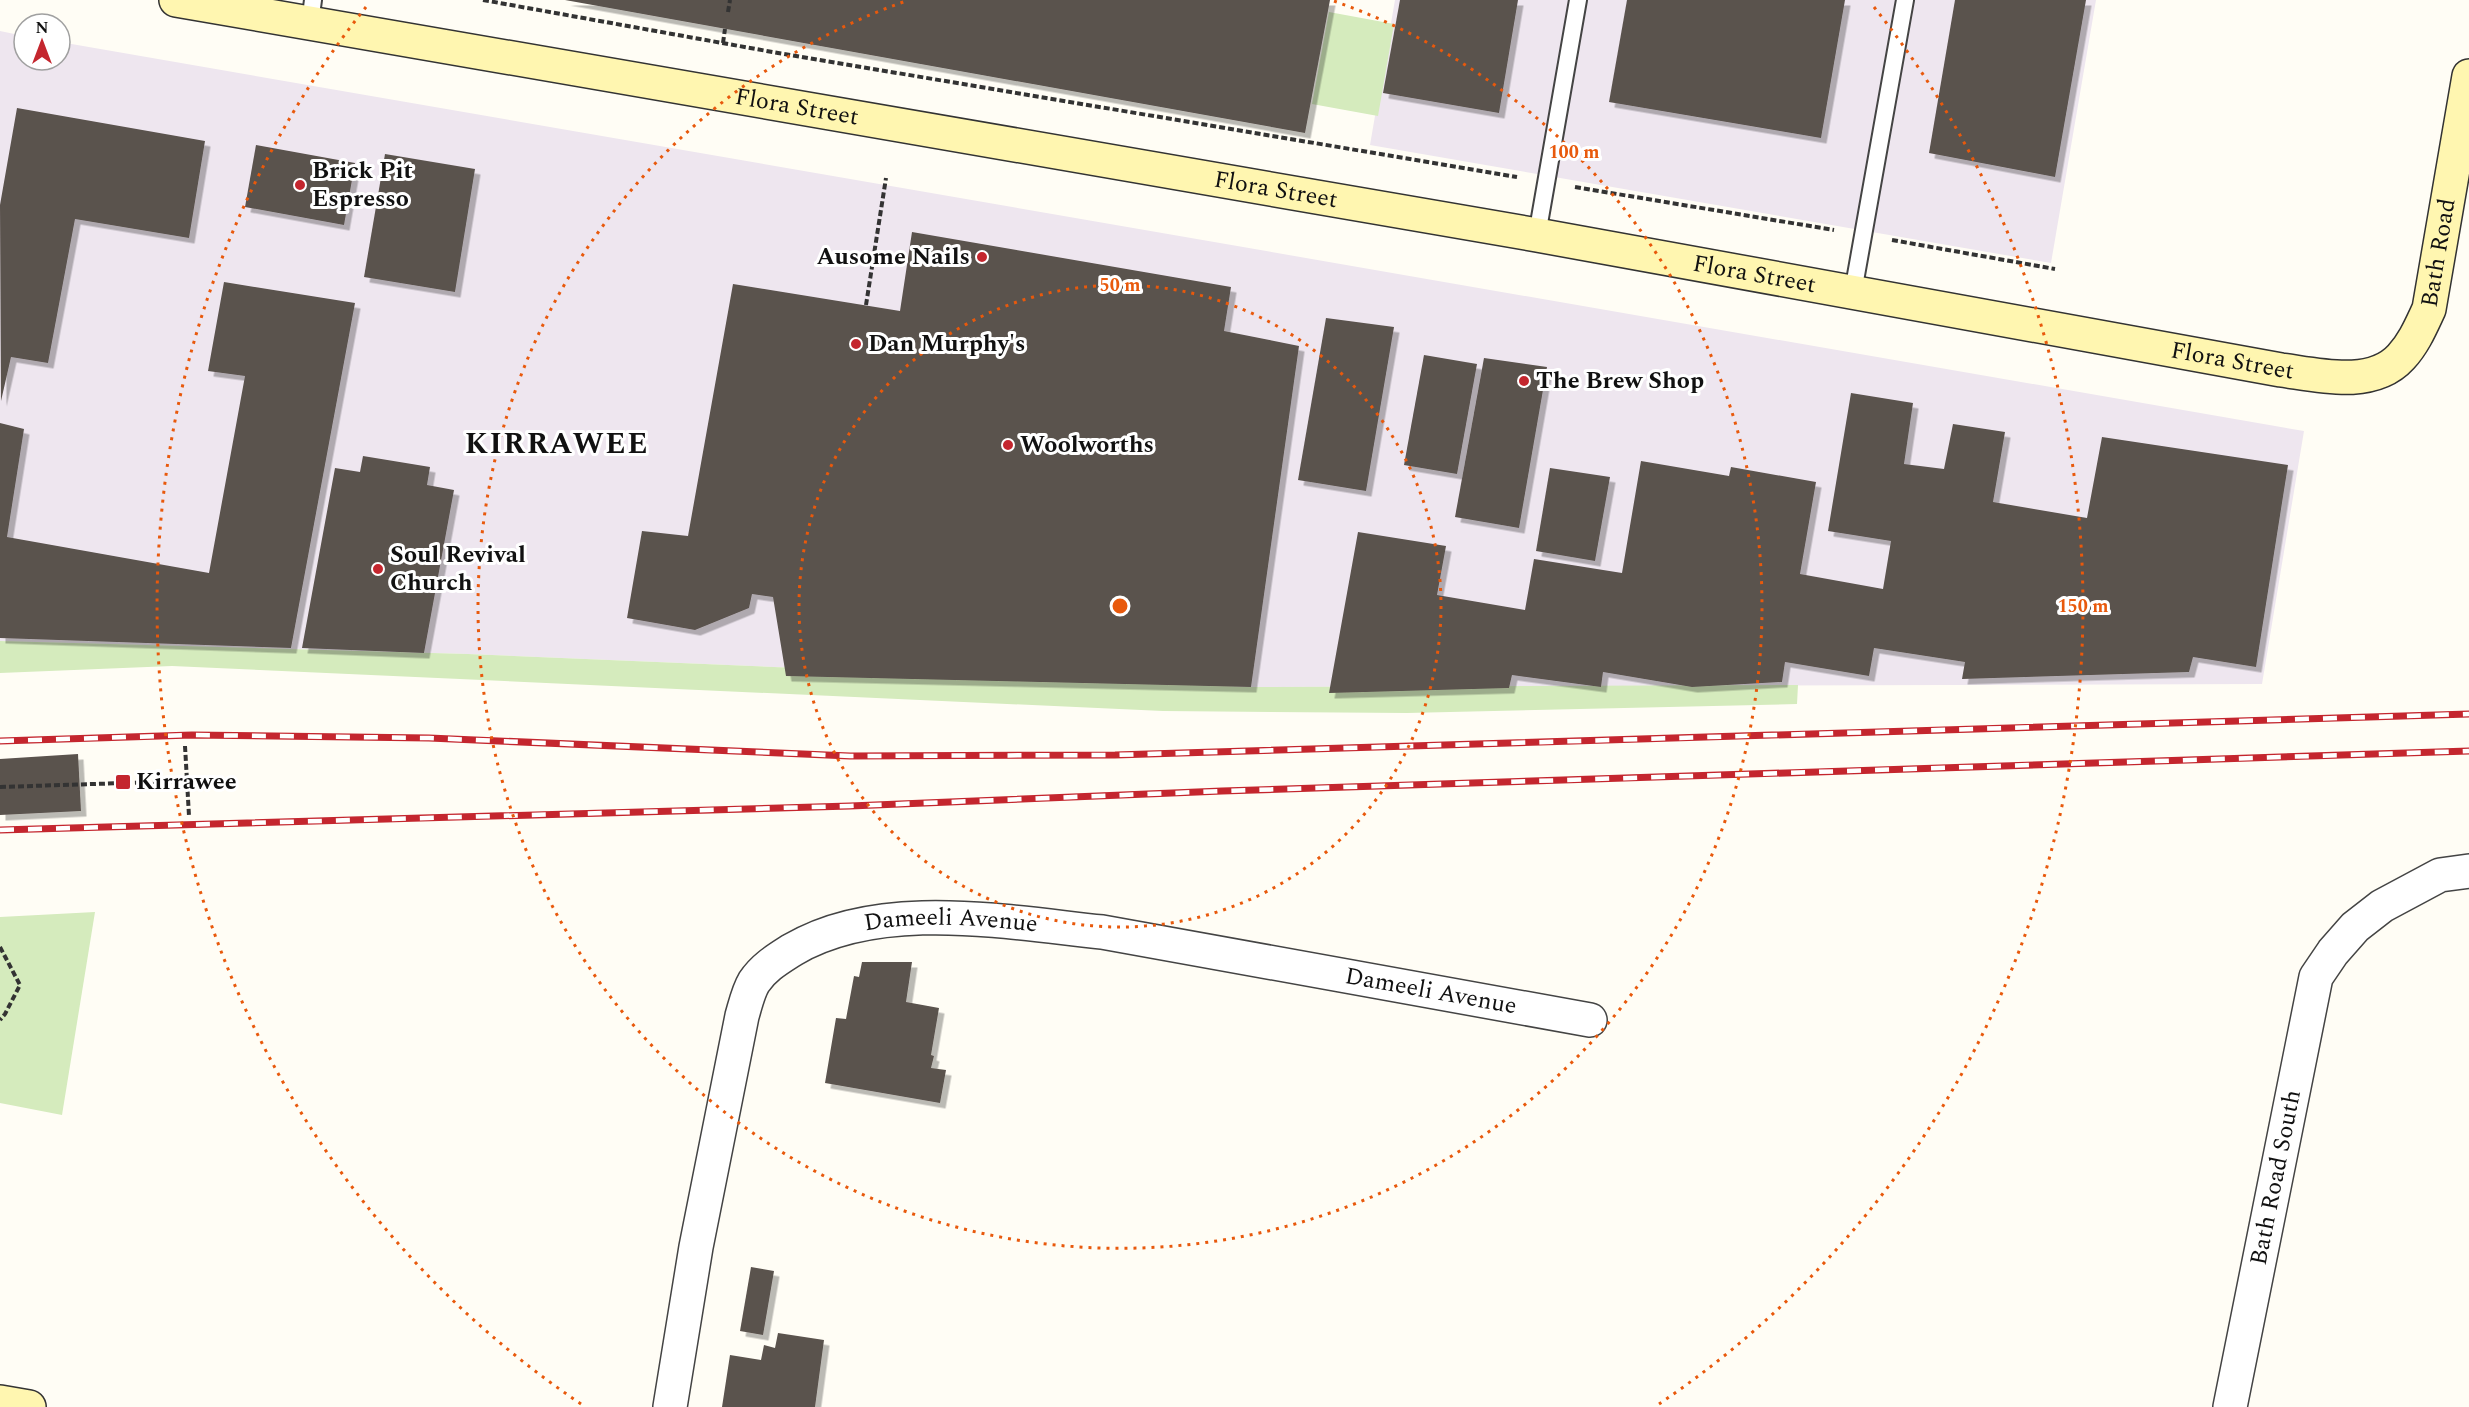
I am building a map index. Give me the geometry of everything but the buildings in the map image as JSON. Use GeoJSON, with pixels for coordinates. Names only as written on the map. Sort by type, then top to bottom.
{"type":"FeatureCollection","features":[{"type":"Feature","properties":{"kind":"street","name":"Flora Street"},"geometry":{"type":"LineString","coordinates":[[176,0],[311,11],[2281,370],[2348,378],[2374,373]]}},
{"type":"Feature","properties":{"kind":"street","name":"Bath Road"},"geometry":{"type":"LineString","coordinates":[[2374,373],[2399,359],[2416,338],[2429,309],[2464,134],[2469,76]]}},
{"type":"Feature","properties":{"kind":"street","name":"Bath Road South"},"geometry":{"type":"LineString","coordinates":[[2230,1407],[2316,977],[2333,952],[2355,927],[2382,906],[2440,875],[2469,871]]}},
{"type":"Feature","properties":{"kind":"street","name":"Dameeli Avenue"},"geometry":{"type":"LineString","coordinates":[[670,1407],[696,1247],[742,1016],[754,983],[759,976],[770,964],[804,943],[842,928],[870,922],[916,919],[1028,924],[1112,934],[1590,1020]]}},
{"type":"Feature","properties":{"kind":"street"},"geometry":{"type":"LineString","coordinates":[[0,1402],[29,1407]]}},
{"type":"Feature","properties":{"kind":"lane"},"geometry":{"type":"LineString","coordinates":[[1537,234],[1578,0]]}},
{"type":"Feature","properties":{"kind":"lane"},"geometry":{"type":"LineString","coordinates":[[1853,292],[1905,0]]}},
{"type":"Feature","properties":{"kind":"path","name":"Flora Street"},"geometry":{"type":"LineString","coordinates":[[483,0],[1328,147],[1863,234],[2055,269]]}},
{"type":"Feature","properties":{"kind":"path"},"geometry":{"type":"LineString","coordinates":[[728,12],[730,0]]}},
{"type":"Feature","properties":{"kind":"path"},"geometry":{"type":"LineString","coordinates":[[723,43],[725,29]]}},
{"type":"Feature","properties":{"kind":"path"},"geometry":{"type":"LineString","coordinates":[[866,305],[886,178]]}},
{"type":"Feature","properties":{"kind":"path"},"geometry":{"type":"LineString","coordinates":[[185,747],[189,816]]}},
{"type":"Feature","properties":{"kind":"path"},"geometry":{"type":"LineString","coordinates":[[0,788],[187,781]]}},
{"type":"Feature","properties":{"kind":"path"},"geometry":{"type":"LineString","coordinates":[[0,947],[20,985],[0,1020]]}},
{"type":"Feature","properties":{"kind":"shaded area"},"geometry":{"type":"Polygon","coordinates":[[[1395,0],[2096,0],[2051,263],[1370,145],[1395,0]]]}},
{"type":"Feature","properties":{"kind":"shaded area"},"geometry":{"type":"Polygon","coordinates":[[[0,31],[12,34],[12,72],[72,72],[72,44],[2304,431],[2262,684],[1251,687],[468,654],[0,641],[0,31]]]}},
{"type":"Feature","properties":{"kind":"green space"},"geometry":{"type":"Polygon","coordinates":[[[1329,12],[1394,24],[1378,116],[1312,104],[1329,12]]]}},
{"type":"Feature","properties":{"kind":"green space"},"geometry":{"type":"Polygon","coordinates":[[[0,641],[468,654],[1251,687],[1798,685],[1797,704],[1407,713],[1163,711],[172,666],[0,673],[0,641]]]}},
{"type":"Feature","properties":{"kind":"green space"},"geometry":{"type":"Polygon","coordinates":[[[95,912],[62,1115],[0,1103],[0,917],[95,912]]]}},
{"type":"Feature","properties":{"kind":"railway"},"geometry":{"type":"LineString","coordinates":[[0,741],[192,735],[429,738],[850,756],[1115,755],[2469,714]]}},
{"type":"Feature","properties":{"kind":"railway"},"geometry":{"type":"LineString","coordinates":[[0,830],[850,806],[1222,791],[2469,751]]}},
{"type":"Feature","properties":{"kind":"place","name":"Brick Pit Espresso"},"geometry":{"type":"Point","coordinates":[300,185]}},
{"type":"Feature","properties":{"kind":"place","name":"Ausome Nails"},"geometry":{"type":"Point","coordinates":[982,257]}},
{"type":"Feature","properties":{"kind":"place","name":"Dan Murphy's"},"geometry":{"type":"Point","coordinates":[856,344]}},
{"type":"Feature","properties":{"kind":"place","name":"The Brew Shop"},"geometry":{"type":"Point","coordinates":[1524,381]}},
{"type":"Feature","properties":{"kind":"place","name":"Woolworths"},"geometry":{"type":"Point","coordinates":[1008,445]}},
{"type":"Feature","properties":{"kind":"place","name":"Soul Revival Church"},"geometry":{"type":"Point","coordinates":[378,569]}},
{"type":"Feature","properties":{"kind":"place","name":"Kirrawee"},"geometry":{"type":"Point","coordinates":[123,782]}},
{"type":"Feature","properties":{"kind":"district","name":"KIRRAWEE"},"geometry":{"type":"Point","coordinates":[557,444]}}]}
